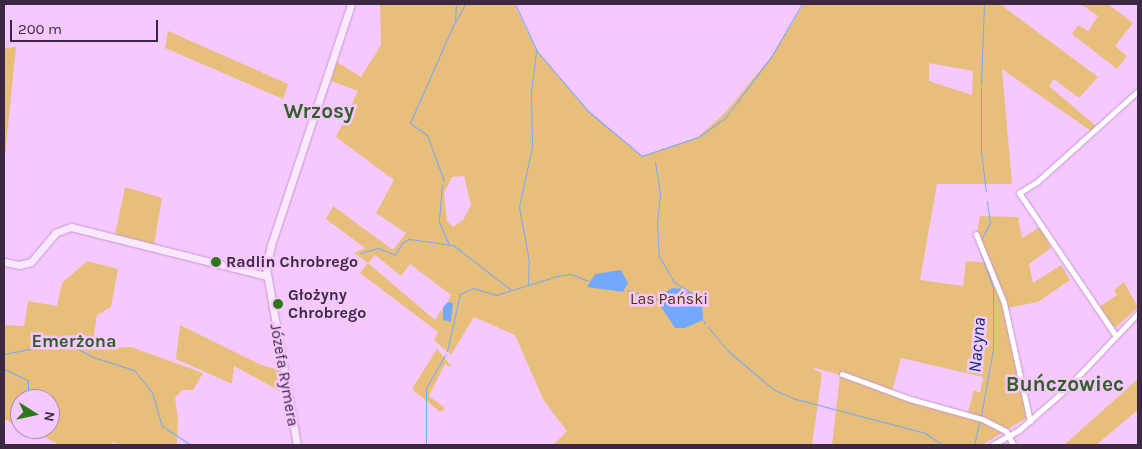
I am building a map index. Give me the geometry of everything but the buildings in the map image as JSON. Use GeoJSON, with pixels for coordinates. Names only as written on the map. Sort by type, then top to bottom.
{"type":"FeatureCollection","features":[{"type":"Feature","properties":{"kind":"street","name":"Józefa Rymera"},"geometry":{"type":"LineString","coordinates":[[297,445],[266,276],[266,267],[271,245],[351,4]]}},
{"type":"Feature","properties":{"kind":"street"},"geometry":{"type":"LineString","coordinates":[[1116,336],[1019,193],[1038,181],[1138,91]]}},
{"type":"Feature","properties":{"kind":"street"},"geometry":{"type":"LineString","coordinates":[[4,262],[19,265],[31,262],[54,233],[71,227],[266,276]]}},
{"type":"Feature","properties":{"kind":"street"},"geometry":{"type":"LineString","coordinates":[[976,234],[1004,303],[1030,421]]}},
{"type":"Feature","properties":{"kind":"street"},"geometry":{"type":"LineString","coordinates":[[992,445],[1010,436],[1030,421],[1067,388],[1138,313]]}},
{"type":"Feature","properties":{"kind":"street"},"geometry":{"type":"LineString","coordinates":[[842,374],[910,399],[980,418],[1006,431],[1013,445]]}},
{"type":"Feature","properties":{"kind":"green space","name":"Las Pański"},"geometry":{"type":"Polygon","coordinates":[[[380,4],[514,4],[537,51],[588,111],[642,156],[698,137],[725,113],[771,57],[804,4],[1000,4],[1098,77],[1079,98],[1054,79],[1049,86],[1096,126],[1091,131],[1002,69],[1012,184],[937,184],[920,280],[963,286],[966,261],[991,263],[977,233],[980,216],[1018,217],[1022,238],[1040,227],[1051,248],[1029,264],[1033,283],[1061,265],[1070,280],[1038,302],[1007,308],[1026,418],[982,445],[832,445],[840,375],[812,367],[822,374],[812,445],[553,445],[567,431],[544,401],[515,335],[474,317],[451,355],[434,340],[438,332],[360,273],[368,263],[354,253],[365,248],[326,219],[333,206],[393,250],[406,233],[376,213],[394,180],[336,137],[358,91],[331,81],[337,62],[361,77],[381,45],[380,4]],[[929,63],[929,81],[972,95],[973,71],[929,63]],[[464,176],[452,177],[444,193],[447,221],[453,227],[463,220],[471,205],[464,176]],[[375,255],[368,263],[435,320],[443,307],[442,314],[453,303],[448,302],[451,295],[410,264],[401,276],[375,255]],[[901,358],[892,392],[967,416],[974,390],[980,393],[983,377],[901,358]]]}},
{"type":"Feature","properties":{"kind":"green space"},"geometry":{"type":"Polygon","coordinates":[[[1081,4],[1108,4],[1133,23],[1115,46],[1127,56],[1117,69],[1072,34],[1078,25],[1088,31],[1098,16],[1081,4]]]}},
{"type":"Feature","properties":{"kind":"green space"},"geometry":{"type":"Polygon","coordinates":[[[168,31],[288,84],[283,99],[165,48],[168,31]]]}},
{"type":"Feature","properties":{"kind":"green space"},"geometry":{"type":"Polygon","coordinates":[[[16,47],[5,155],[4,162],[4,48],[16,47]]]}},
{"type":"Feature","properties":{"kind":"green space"},"geometry":{"type":"Polygon","coordinates":[[[125,187],[162,198],[154,245],[115,235],[125,187]]]}},
{"type":"Feature","properties":{"kind":"green space"},"geometry":{"type":"Polygon","coordinates":[[[87,261],[118,269],[111,307],[97,315],[92,349],[131,347],[203,373],[193,390],[182,390],[175,398],[178,418],[177,445],[119,445],[113,442],[111,445],[59,445],[48,439],[60,439],[60,389],[10,389],[10,422],[4,419],[4,325],[24,326],[28,301],[57,306],[62,283],[87,261]]]}},
{"type":"Feature","properties":{"kind":"green space"},"geometry":{"type":"Polygon","coordinates":[[[1124,282],[1138,307],[1115,328],[1099,307],[1117,295],[1114,290],[1124,282]]]}},
{"type":"Feature","properties":{"kind":"green space"},"geometry":{"type":"Polygon","coordinates":[[[180,325],[261,365],[279,370],[283,393],[234,366],[232,384],[176,359],[180,325]]]}},
{"type":"Feature","properties":{"kind":"green space"},"geometry":{"type":"Polygon","coordinates":[[[437,349],[453,368],[445,364],[429,396],[445,408],[440,412],[412,389],[437,349]]]}},
{"type":"Feature","properties":{"kind":"green space"},"geometry":{"type":"Polygon","coordinates":[[[1138,379],[1138,410],[1096,445],[1064,445],[1138,379]]]}},
{"type":"Feature","properties":{"kind":"water"},"geometry":{"type":"Polygon","coordinates":[[[621,270],[628,283],[623,292],[587,287],[595,274],[621,270]]]}},
{"type":"Feature","properties":{"kind":"water"},"geometry":{"type":"Polygon","coordinates":[[[672,288],[685,289],[702,298],[703,320],[685,328],[675,328],[656,299],[672,288]]]}},
{"type":"Feature","properties":{"kind":"water"},"geometry":{"type":"Polygon","coordinates":[[[448,302],[453,303],[451,322],[443,320],[443,307],[448,302]]]}},
{"type":"Feature","properties":{"kind":"waterway"},"geometry":{"type":"LineString","coordinates":[[444,181],[427,135],[410,123],[455,21],[456,4]]}},
{"type":"Feature","properties":{"kind":"waterway"},"geometry":{"type":"LineString","coordinates":[[456,21],[465,4]]}},
{"type":"Feature","properties":{"kind":"waterway"},"geometry":{"type":"LineString","coordinates":[[515,4],[537,51],[588,111],[642,156],[698,137],[725,118],[771,57],[802,4]]}},
{"type":"Feature","properties":{"kind":"waterway","name":"Nacyna"},"geometry":{"type":"LineString","coordinates":[[981,85],[984,4]]}},
{"type":"Feature","properties":{"kind":"waterway"},"geometry":{"type":"LineString","coordinates":[[528,284],[529,261],[519,207],[532,147],[531,92],[536,51]]}},
{"type":"Feature","properties":{"kind":"waterway","name":"Nacyna"},"geometry":{"type":"LineString","coordinates":[[981,88],[981,152],[986,192]]}},
{"type":"Feature","properties":{"kind":"waterway"},"geometry":{"type":"LineString","coordinates":[[655,162],[660,195],[657,222],[659,256],[674,282],[685,289]]}},
{"type":"Feature","properties":{"kind":"waterway"},"geometry":{"type":"LineString","coordinates":[[442,185],[439,222],[449,244]]}},
{"type":"Feature","properties":{"kind":"waterway","name":"Nacyna"},"geometry":{"type":"LineString","coordinates":[[982,238],[990,223],[987,201]]}},
{"type":"Feature","properties":{"kind":"waterway"},"geometry":{"type":"LineString","coordinates":[[360,253],[378,248],[395,255],[402,243],[409,239],[453,245],[511,290]]}},
{"type":"Feature","properties":{"kind":"waterway","name":"Nacyna"},"geometry":{"type":"LineString","coordinates":[[979,248],[993,288],[993,349],[981,416]]}},
{"type":"Feature","properties":{"kind":"waterway"},"geometry":{"type":"LineString","coordinates":[[447,351],[460,294],[473,288],[496,295],[557,276],[571,274],[588,281]]}},
{"type":"Feature","properties":{"kind":"waterway"},"geometry":{"type":"LineString","coordinates":[[627,290],[656,299]]}},
{"type":"Feature","properties":{"kind":"waterway"},"geometry":{"type":"LineString","coordinates":[[708,327],[728,351],[773,389],[792,398],[925,433],[943,445]]}},
{"type":"Feature","properties":{"kind":"waterway"},"geometry":{"type":"LineString","coordinates":[[4,354],[65,342],[93,357],[134,370],[152,392],[162,426],[191,445]]}},
{"type":"Feature","properties":{"kind":"waterway"},"geometry":{"type":"LineString","coordinates":[[426,445],[426,388],[445,355]]}},
{"type":"Feature","properties":{"kind":"waterway"},"geometry":{"type":"LineString","coordinates":[[4,369],[28,380],[28,389]]}},
{"type":"Feature","properties":{"kind":"waterway","name":"Nacyna"},"geometry":{"type":"LineString","coordinates":[[974,445],[980,420]]}},
{"type":"Feature","properties":{"kind":"place","name":"Radlin Chrobrego"},"geometry":{"type":"Point","coordinates":[216,262]}},
{"type":"Feature","properties":{"kind":"place","name":"Głożyny Chrobrego"},"geometry":{"type":"Point","coordinates":[278,304]}},
{"type":"Feature","properties":{"kind":"district","name":"Wrzosy"},"geometry":{"type":"Point","coordinates":[319,111]}},
{"type":"Feature","properties":{"kind":"district","name":"Emerżona"},"geometry":{"type":"Point","coordinates":[74,341]}},
{"type":"Feature","properties":{"kind":"district","name":"Buńczowiec"},"geometry":{"type":"Point","coordinates":[1065,384]}}]}
